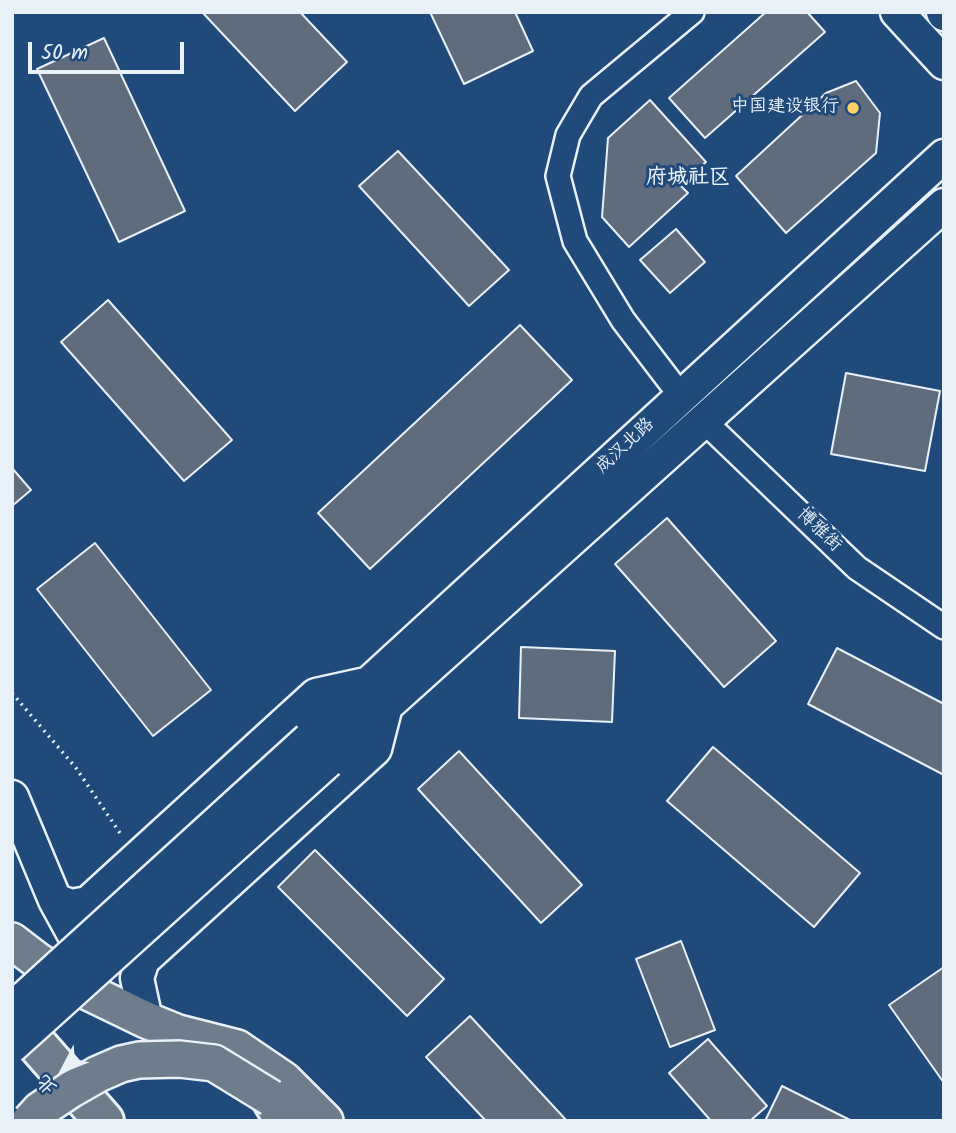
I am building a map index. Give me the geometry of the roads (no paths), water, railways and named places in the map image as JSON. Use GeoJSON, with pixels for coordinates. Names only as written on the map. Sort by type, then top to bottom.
{"type":"FeatureCollection","features":[{"type":"Feature","properties":{"kind":"highway"},"geometry":{"type":"LineString","coordinates":[[12,1016],[107,1118]]}},
{"type":"Feature","properties":{"kind":"main road"},"geometry":{"type":"LineString","coordinates":[[897,12],[944,63]]}},
{"type":"Feature","properties":{"kind":"main road","name":"成汉北路"},"geometry":{"type":"LineString","coordinates":[[318,750],[681,396],[944,156]]}},
{"type":"Feature","properties":{"kind":"main road","name":"成汉北路"},"geometry":{"type":"LineString","coordinates":[[377,695],[705,422],[944,205]]}},
{"type":"Feature","properties":{"kind":"main road"},"geometry":{"type":"LineString","coordinates":[[144,960],[107,969],[89,960],[76,934],[88,903],[316,695],[377,695],[375,749],[144,960],[137,978],[146,1020]]}},
{"type":"Feature","properties":{"kind":"main road"},"geometry":{"type":"LineString","coordinates":[[12,1009],[318,750]]}},
{"type":"Feature","properties":{"kind":"main road"},"geometry":{"type":"LineString","coordinates":[[12,1046],[318,750]]}},
{"type":"Feature","properties":{"kind":"main road"},"geometry":{"type":"LineString","coordinates":[[12,797],[55,900],[89,962],[117,996],[146,1020]]}},
{"type":"Feature","properties":{"kind":"main road"},"geometry":{"type":"LineString","coordinates":[[55,900],[71,906],[88,903]]}},
{"type":"Feature","properties":{"kind":"main road"},"geometry":{"type":"LineString","coordinates":[[12,940],[38,961],[84,990],[146,1020],[178,1033],[237,1048],[284,1080],[325,1121]]}},
{"type":"Feature","properties":{"kind":"main road"},"geometry":{"type":"LineString","coordinates":[[30,1121],[40,1110],[89,1079],[121,1064],[139,1060],[179,1059],[214,1063],[283,1113]]}},
{"type":"Feature","properties":{"kind":"street"},"geometry":{"type":"LineString","coordinates":[[681,396],[623,320],[575,241],[558,176],[568,135],[592,96],[692,12]]}},
{"type":"Feature","properties":{"kind":"street","name":"博雅街"},"geometry":{"type":"LineString","coordinates":[[705,422],[857,568],[944,626]]}},
{"type":"Feature","properties":{"kind":"place","name":"中国建设银行"},"geometry":{"type":"Point","coordinates":[853,108]}},
{"type":"Feature","properties":{"kind":"district","name":"府城社区"},"geometry":{"type":"Point","coordinates":[688,179]}}]}
